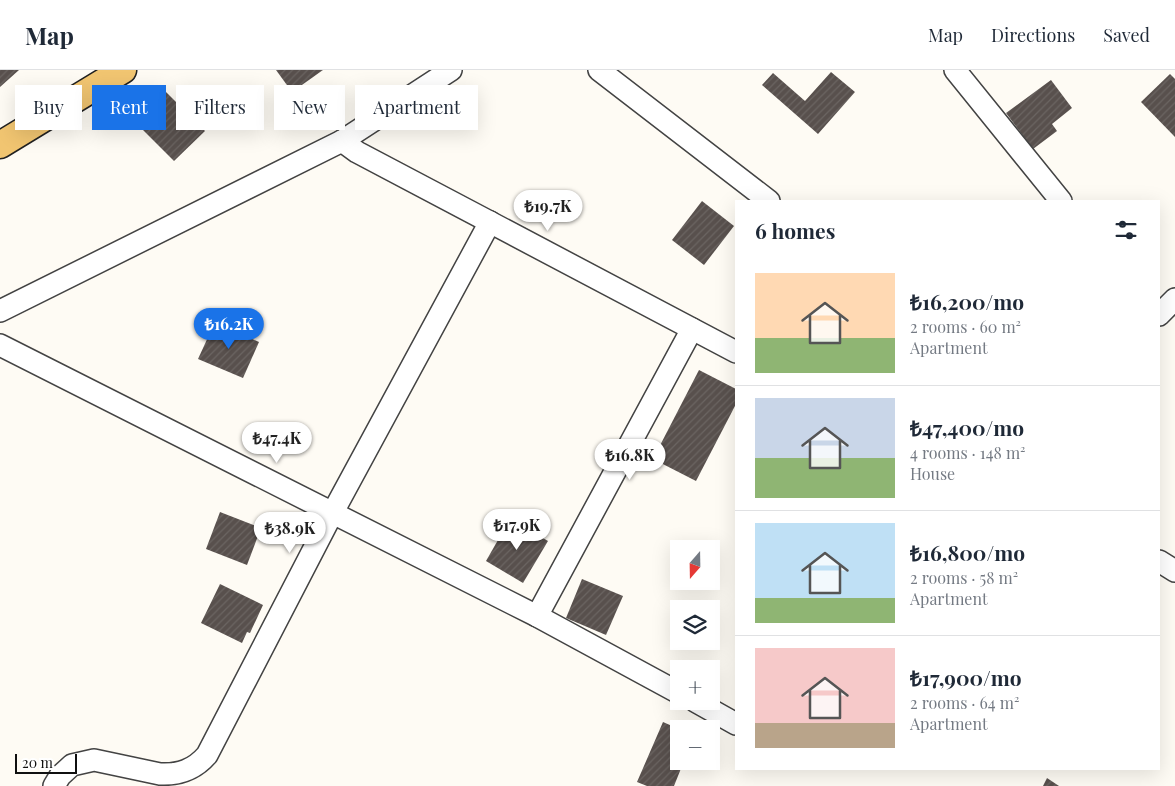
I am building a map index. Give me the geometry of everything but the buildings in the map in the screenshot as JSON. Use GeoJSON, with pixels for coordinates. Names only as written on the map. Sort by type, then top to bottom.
{"type":"FeatureCollection","features":[{"type":"Feature","properties":{"kind":"main road"},"geometry":{"type":"LineString","coordinates":[[0,145],[122,70]]}},
{"type":"Feature","properties":{"kind":"street"},"geometry":{"type":"LineString","coordinates":[[0,310],[342,141],[451,70]]}},
{"type":"Feature","properties":{"kind":"street"},"geometry":{"type":"LineString","coordinates":[[599,70],[768,200]]}},
{"type":"Feature","properties":{"kind":"street"},"geometry":{"type":"LineString","coordinates":[[955,70],[1059,200]]}},
{"type":"Feature","properties":{"kind":"street"},"geometry":{"type":"LineString","coordinates":[[342,141],[357,152],[735,351]]}},
{"type":"Feature","properties":{"kind":"street"},"geometry":{"type":"LineString","coordinates":[[54,786],[60,776],[72,765],[94,760],[170,775],[181,773],[199,763],[207,755],[333,512],[490,222]]}},
{"type":"Feature","properties":{"kind":"street"},"geometry":{"type":"LineString","coordinates":[[1160,314],[1175,299]]}},
{"type":"Feature","properties":{"kind":"street"},"geometry":{"type":"LineString","coordinates":[[537,616],[692,329]]}},
{"type":"Feature","properties":{"kind":"street"},"geometry":{"type":"LineString","coordinates":[[0,345],[537,616],[670,687]]}},
{"type":"Feature","properties":{"kind":"street"},"geometry":{"type":"LineString","coordinates":[[1160,563],[1175,571]]}},
{"type":"Feature","properties":{"kind":"street"},"geometry":{"type":"LineString","coordinates":[[711,710],[735,723]]}}]}
